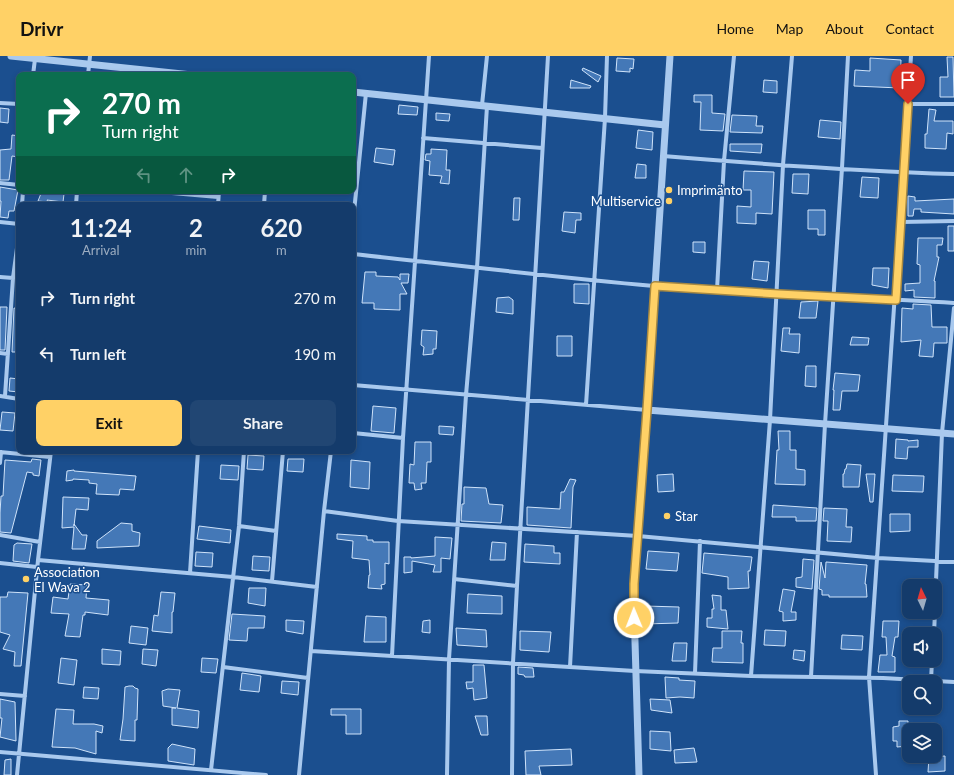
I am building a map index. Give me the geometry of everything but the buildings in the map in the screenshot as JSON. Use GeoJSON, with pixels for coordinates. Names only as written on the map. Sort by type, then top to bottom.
{"type":"FeatureCollection","features":[{"type":"Feature","properties":{"kind":"street"},"geometry":{"type":"LineString","coordinates":[[10,56],[89,64],[138,72]]}},
{"type":"Feature","properties":{"kind":"street"},"geometry":{"type":"LineString","coordinates":[[88,72],[90,56]]}},
{"type":"Feature","properties":{"kind":"street"},"geometry":{"type":"LineString","coordinates":[[392,656],[403,438],[429,56]]}},
{"type":"Feature","properties":{"kind":"street"},"geometry":{"type":"LineString","coordinates":[[447,775],[449,659],[457,524],[485,144],[484,106],[487,56]]}},
{"type":"Feature","properties":{"kind":"street"},"geometry":{"type":"LineString","coordinates":[[512,775],[513,663],[548,56]]}},
{"type":"Feature","properties":{"kind":"street"},"geometry":{"type":"LineString","coordinates":[[586,405],[605,118],[607,56]]}},
{"type":"Feature","properties":{"kind":"street"},"geometry":{"type":"LineString","coordinates":[[639,775],[635,671],[634,584],[670,56]]}},
{"type":"Feature","properties":{"kind":"street"},"geometry":{"type":"LineString","coordinates":[[717,290],[724,161],[734,56]]}},
{"type":"Feature","properties":{"kind":"street"},"geometry":{"type":"LineString","coordinates":[[751,676],[770,420],[778,294],[783,165],[792,56]]}},
{"type":"Feature","properties":{"kind":"street"},"geometry":{"type":"LineString","coordinates":[[811,677],[848,56]]}},
{"type":"Feature","properties":{"kind":"street"},"geometry":{"type":"LineString","coordinates":[[876,775],[869,677],[896,300],[911,56]]}},
{"type":"Feature","properties":{"kind":"street"},"geometry":{"type":"LineString","coordinates":[[33,72],[35,58]]}},
{"type":"Feature","properties":{"kind":"street"},"geometry":{"type":"LineString","coordinates":[[356,92],[665,124]]}},
{"type":"Feature","properties":{"kind":"street"},"geometry":{"type":"LineString","coordinates":[[356,192],[366,93]]}},
{"type":"Feature","properties":{"kind":"street"},"geometry":{"type":"LineString","coordinates":[[0,103],[16,104]]}},
{"type":"Feature","properties":{"kind":"street"},"geometry":{"type":"LineString","coordinates":[[908,104],[954,104]]}},
{"type":"Feature","properties":{"kind":"street"},"geometry":{"type":"LineString","coordinates":[[424,138],[542,148]]}},
{"type":"Feature","properties":{"kind":"street"},"geometry":{"type":"LineString","coordinates":[[663,156],[783,165],[954,174]]}},
{"type":"Feature","properties":{"kind":"street"},"geometry":{"type":"LineString","coordinates":[[0,183],[16,185]]}},
{"type":"Feature","properties":{"kind":"street"},"geometry":{"type":"LineString","coordinates":[[184,194],[218,197]]}},
{"type":"Feature","properties":{"kind":"street"},"geometry":{"type":"LineString","coordinates":[[218,194],[218,202]]}},
{"type":"Feature","properties":{"kind":"street"},"geometry":{"type":"LineString","coordinates":[[901,222],[954,221]]}},
{"type":"Feature","properties":{"kind":"street"},"geometry":{"type":"LineString","coordinates":[[0,222],[16,224]]}},
{"type":"Feature","properties":{"kind":"street"},"geometry":{"type":"LineString","coordinates":[[356,254],[535,275],[655,286],[954,303]]}},
{"type":"Feature","properties":{"kind":"street"},"geometry":{"type":"LineString","coordinates":[[16,256],[8,354],[2,396],[16,398]]}},
{"type":"Feature","properties":{"kind":"street"},"geometry":{"type":"LineString","coordinates":[[0,277],[13,278]]}},
{"type":"Feature","properties":{"kind":"street"},"geometry":{"type":"LineString","coordinates":[[936,579],[942,433],[954,308]]}},
{"type":"Feature","properties":{"kind":"street"},"geometry":{"type":"LineString","coordinates":[[0,353],[8,354]]}},
{"type":"Feature","properties":{"kind":"street"},"geometry":{"type":"LineString","coordinates":[[356,385],[466,396],[954,434]]}},
{"type":"Feature","properties":{"kind":"street"},"geometry":{"type":"LineString","coordinates":[[356,434],[403,438]]}},
{"type":"Feature","properties":{"kind":"street"},"geometry":{"type":"LineString","coordinates":[[0,463],[1,452],[16,454]]}},
{"type":"Feature","properties":{"kind":"street"},"geometry":{"type":"LineString","coordinates":[[21,454],[50,457]]}},
{"type":"Feature","properties":{"kind":"street"},"geometry":{"type":"LineString","coordinates":[[17,775],[37,567],[50,454]]}},
{"type":"Feature","properties":{"kind":"street"},"geometry":{"type":"LineString","coordinates":[[190,573],[198,454]]}},
{"type":"Feature","properties":{"kind":"street"},"geometry":{"type":"LineString","coordinates":[[211,770],[239,526],[244,454]]}},
{"type":"Feature","properties":{"kind":"street"},"geometry":{"type":"LineString","coordinates":[[272,582],[283,454]]}},
{"type":"Feature","properties":{"kind":"street"},"geometry":{"type":"LineString","coordinates":[[299,775],[331,454]]}},
{"type":"Feature","properties":{"kind":"street"},"geometry":{"type":"LineString","coordinates":[[324,511],[398,521],[638,536],[878,558],[954,562]]}},
{"type":"Feature","properties":{"kind":"street"},"geometry":{"type":"LineString","coordinates":[[239,526],[276,531]]}},
{"type":"Feature","properties":{"kind":"street"},"geometry":{"type":"LineString","coordinates":[[570,667],[577,532]]}},
{"type":"Feature","properties":{"kind":"street"},"geometry":{"type":"LineString","coordinates":[[0,535],[40,542]]}},
{"type":"Feature","properties":{"kind":"street"},"geometry":{"type":"LineString","coordinates":[[695,673],[700,541]]}},
{"type":"Feature","properties":{"kind":"street"},"geometry":{"type":"LineString","coordinates":[[38,560],[233,577],[317,587]]}},
{"type":"Feature","properties":{"kind":"street"},"geometry":{"type":"LineString","coordinates":[[0,563],[37,567]]}},
{"type":"Feature","properties":{"kind":"street"},"geometry":{"type":"LineString","coordinates":[[454,579],[517,586]]}},
{"type":"Feature","properties":{"kind":"street"},"geometry":{"type":"LineString","coordinates":[[311,651],[635,671],[751,676],[869,677],[902,679]]}},
{"type":"Feature","properties":{"kind":"street"},"geometry":{"type":"LineString","coordinates":[[223,667],[308,678]]}},
{"type":"Feature","properties":{"kind":"street"},"geometry":{"type":"LineString","coordinates":[[942,681],[954,682]]}},
{"type":"Feature","properties":{"kind":"street"},"geometry":{"type":"LineString","coordinates":[[0,694],[25,696]]}},
{"type":"Feature","properties":{"kind":"street"},"geometry":{"type":"LineString","coordinates":[[0,752],[266,775]]}},
{"type":"Feature","properties":{"kind":"place","name":"Imprimänto"},"geometry":{"type":"Point","coordinates":[669,190]}},
{"type":"Feature","properties":{"kind":"place","name":"Multiservice"},"geometry":{"type":"Point","coordinates":[669,201]}},
{"type":"Feature","properties":{"kind":"place","name":"Star"},"geometry":{"type":"Point","coordinates":[667,516]}},
{"type":"Feature","properties":{"kind":"place","name":"Association El Wava 2"},"geometry":{"type":"Point","coordinates":[26,579]}},
{"type":"Feature","properties":{"kind":"route"},"geometry":{"type":"LineString","coordinates":[[634,618],[634,584],[655,286],[896,300],[908,104]]}}]}
